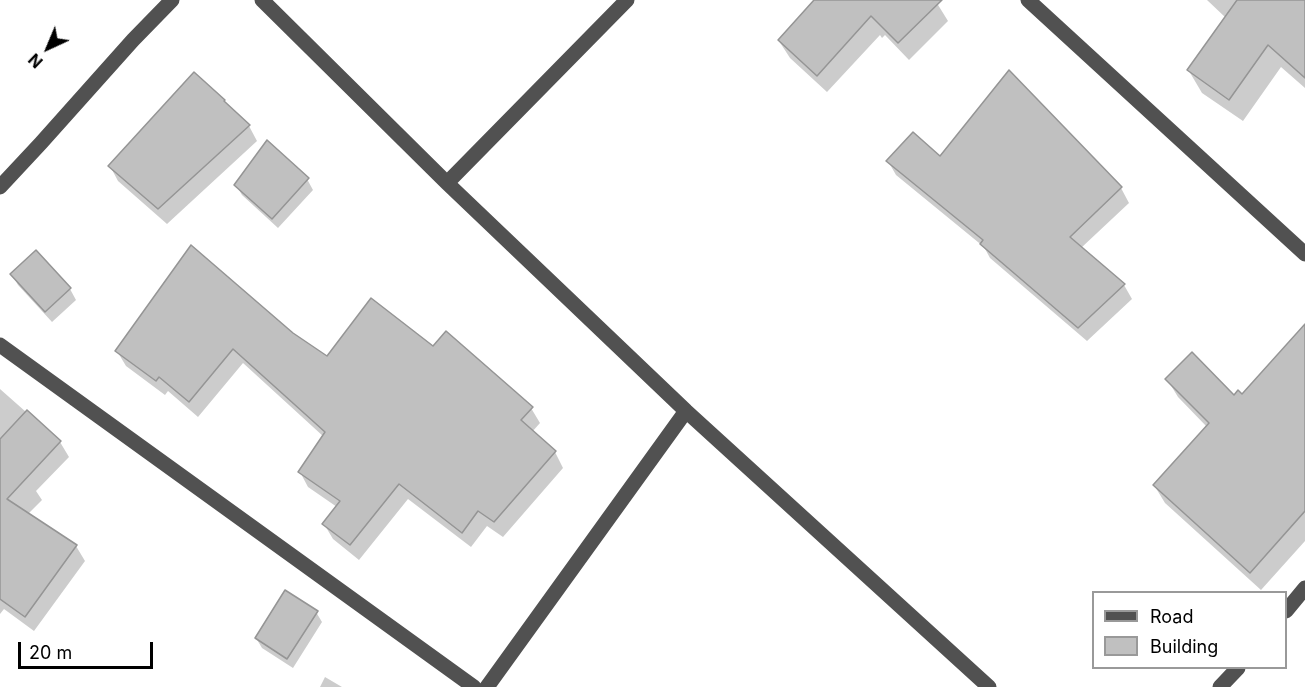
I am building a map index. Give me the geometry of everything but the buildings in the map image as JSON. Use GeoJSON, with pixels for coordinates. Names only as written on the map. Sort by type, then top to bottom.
{"type":"FeatureCollection","features":[{"type":"Feature","properties":{"kind":"street"},"geometry":{"type":"LineString","coordinates":[[0,187],[172,0]]}},
{"type":"Feature","properties":{"kind":"street"},"geometry":{"type":"LineString","coordinates":[[262,0],[447,183],[686,411],[989,687]]}},
{"type":"Feature","properties":{"kind":"street"},"geometry":{"type":"LineString","coordinates":[[447,183],[627,0]]}},
{"type":"Feature","properties":{"kind":"street"},"geometry":{"type":"LineString","coordinates":[[1028,0],[1305,254]]}},
{"type":"Feature","properties":{"kind":"street"},"geometry":{"type":"LineString","coordinates":[[0,345],[474,687]]}},
{"type":"Feature","properties":{"kind":"street"},"geometry":{"type":"LineString","coordinates":[[488,687],[686,411]]}},
{"type":"Feature","properties":{"kind":"street"},"geometry":{"type":"LineString","coordinates":[[1287,610],[1305,588]]}},
{"type":"Feature","properties":{"kind":"street"},"geometry":{"type":"LineString","coordinates":[[1220,687],[1237,669]]}}]}
